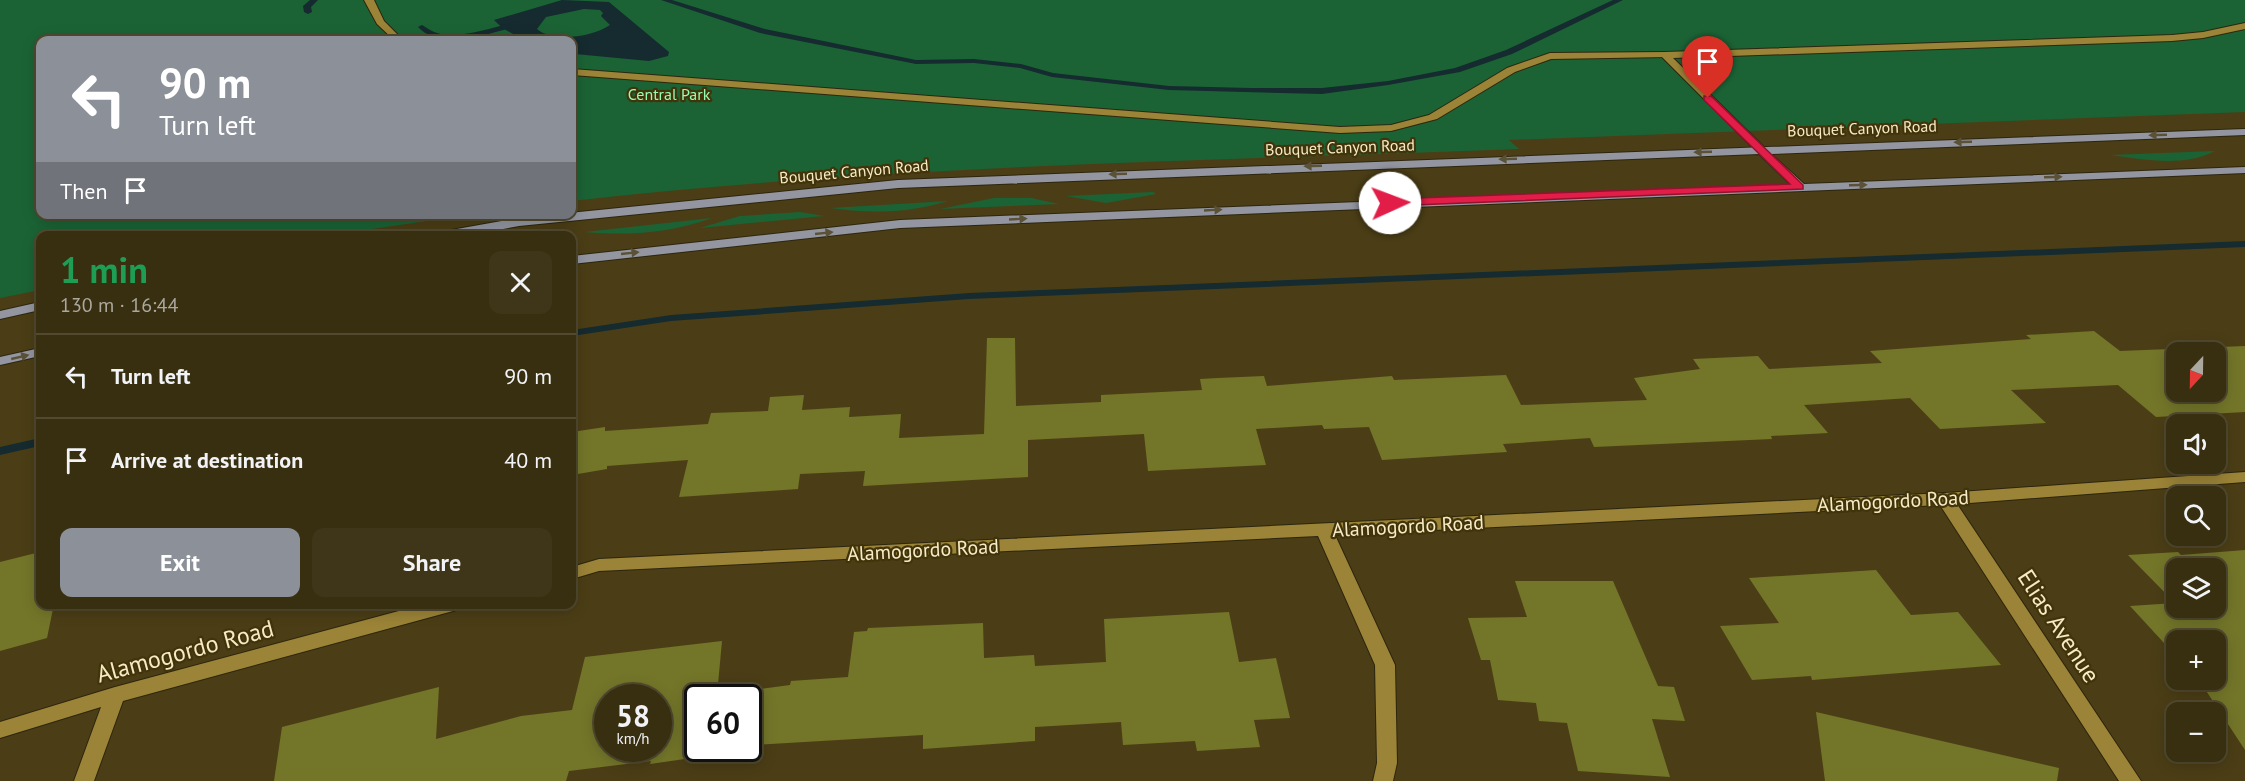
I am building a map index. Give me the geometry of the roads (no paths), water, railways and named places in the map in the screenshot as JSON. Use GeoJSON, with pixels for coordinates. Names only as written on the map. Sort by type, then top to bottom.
{"type":"FeatureCollection","features":[{"type":"Feature","properties":{"kind":"main road","name":"Bouquet Canyon Road"},"geometry":{"type":"LineString","coordinates":[[576,216],[898,184],[2245,132]]}},
{"type":"Feature","properties":{"kind":"main road"},"geometry":{"type":"LineString","coordinates":[[1761,150],[1800,187]]}},
{"type":"Feature","properties":{"kind":"main road"},"geometry":{"type":"LineString","coordinates":[[576,260],[900,224],[2245,170]]}},
{"type":"Feature","properties":{"kind":"main road","name":"Bouquet Canyon Road"},"geometry":{"type":"LineString","coordinates":[[468,231],[549,219]]}},
{"type":"Feature","properties":{"kind":"main road"},"geometry":{"type":"LineString","coordinates":[[0,315],[36,307]]}},
{"type":"Feature","properties":{"kind":"main road"},"geometry":{"type":"LineString","coordinates":[[0,361],[36,353]]}},
{"type":"Feature","properties":{"kind":"street"},"geometry":{"type":"LineString","coordinates":[[369,0],[380,22],[395,36]]}},
{"type":"Feature","properties":{"kind":"street"},"geometry":{"type":"LineString","coordinates":[[576,72],[1351,130],[1391,129],[1433,117],[1511,70],[1550,56],[1665,56],[2172,38],[2203,35],[2245,26]]}},
{"type":"Feature","properties":{"kind":"street"},"geometry":{"type":"LineString","coordinates":[[1665,56],[1761,150]]}},
{"type":"Feature","properties":{"kind":"street","name":"Alamogordo Road"},"geometry":{"type":"LineString","coordinates":[[576,572],[599,566],[1945,499],[2245,477]]}},
{"type":"Feature","properties":{"kind":"street","name":"Elias Avenue"},"geometry":{"type":"LineString","coordinates":[[1945,499],[2131,781]]}},
{"type":"Feature","properties":{"kind":"street"},"geometry":{"type":"LineString","coordinates":[[1324,530],[1385,665],[1387,763],[1383,781]]}},
{"type":"Feature","properties":{"kind":"street","name":"Alamogordo Road"},"geometry":{"type":"LineString","coordinates":[[0,730],[115,695],[434,609]]}},
{"type":"Feature","properties":{"kind":"street"},"geometry":{"type":"LineString","coordinates":[[84,781],[115,695]]}},
{"type":"Feature","properties":{"kind":"water"},"geometry":{"type":"Polygon","coordinates":[[[562,0],[609,2],[669,52],[668,56],[649,61],[576,54],[576,36],[593,33],[610,25],[601,16],[603,13],[600,10],[584,9],[546,17],[537,29],[553,36],[520,36],[494,20],[562,0]]]}},
{"type":"Feature","properties":{"kind":"waterway"},"geometry":{"type":"LineString","coordinates":[[308,12],[307,6],[314,0]]}},
{"type":"Feature","properties":{"kind":"waterway"},"geometry":{"type":"LineString","coordinates":[[665,0],[763,31],[916,62],[974,61],[1021,66],[1052,75],[1169,88],[1251,91],[1322,91],[1388,83],[1457,70],[1509,52],[1619,0]]}},
{"type":"Feature","properties":{"kind":"waterway"},"geometry":{"type":"LineString","coordinates":[[459,36],[517,23]]}},
{"type":"Feature","properties":{"kind":"waterway"},"geometry":{"type":"LineString","coordinates":[[422,27],[428,33],[439,36]]}},
{"type":"Feature","properties":{"kind":"waterway"},"geometry":{"type":"LineString","coordinates":[[576,332],[671,318],[969,296],[2245,244]]}},
{"type":"Feature","properties":{"kind":"waterway"},"geometry":{"type":"LineString","coordinates":[[0,451],[36,443]]}},
{"type":"Feature","properties":{"kind":"park label","name":"Central Park"},"geometry":{"type":"Point","coordinates":[669,94]}}]}
